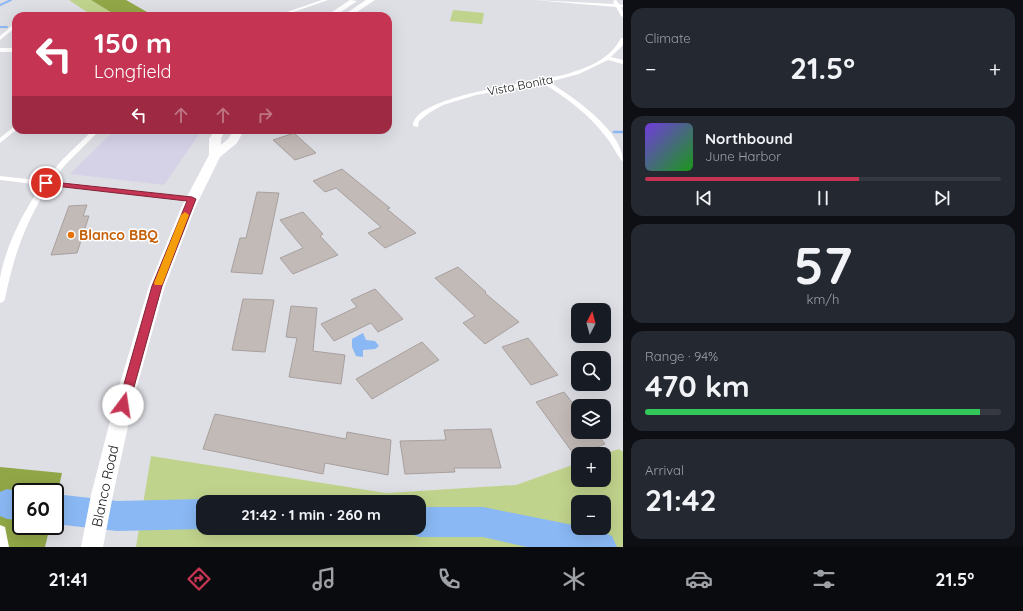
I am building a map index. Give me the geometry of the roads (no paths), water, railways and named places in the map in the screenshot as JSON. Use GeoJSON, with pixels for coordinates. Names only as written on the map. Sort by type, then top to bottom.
{"type":"FeatureCollection","features":[{"type":"Feature","properties":{"kind":"main road"},"geometry":{"type":"LineString","coordinates":[[336,12],[354,0]]}},
{"type":"Feature","properties":{"kind":"main road"},"geometry":{"type":"LineString","coordinates":[[352,12],[371,0]]}},
{"type":"Feature","properties":{"kind":"main road","name":"Blanco Road"},"geometry":{"type":"LineString","coordinates":[[215,155],[215,139],[218,134]]}},
{"type":"Feature","properties":{"kind":"main road","name":"Blanco Road"},"geometry":{"type":"LineString","coordinates":[[92,547],[116,436],[157,286],[192,199],[215,155],[233,141],[237,134]]}},
{"type":"Feature","properties":{"kind":"street"},"geometry":{"type":"LineString","coordinates":[[289,12],[326,0]]}},
{"type":"Feature","properties":{"kind":"street"},"geometry":{"type":"LineString","coordinates":[[535,0],[555,0],[623,6]]}},
{"type":"Feature","properties":{"kind":"street"},"geometry":{"type":"LineString","coordinates":[[615,0],[623,16]]}},
{"type":"Feature","properties":{"kind":"street"},"geometry":{"type":"LineString","coordinates":[[0,40],[12,29]]}},
{"type":"Feature","properties":{"kind":"street","name":"Vista Bonita"},"geometry":{"type":"LineString","coordinates":[[416,126],[416,121],[420,115],[458,98],[545,82],[579,72],[615,53],[623,39]]}},
{"type":"Feature","properties":{"kind":"street"},"geometry":{"type":"LineString","coordinates":[[0,50],[12,50]]}},
{"type":"Feature","properties":{"kind":"street"},"geometry":{"type":"LineString","coordinates":[[608,58],[623,62]]}},
{"type":"Feature","properties":{"kind":"street"},"geometry":{"type":"LineString","coordinates":[[545,82],[573,100],[599,122],[613,141],[623,159]]}},
{"type":"Feature","properties":{"kind":"street"},"geometry":{"type":"LineString","coordinates":[[0,141],[12,130]]}},
{"type":"Feature","properties":{"kind":"street"},"geometry":{"type":"LineString","coordinates":[[0,300],[4,279],[21,229],[31,206],[46,183],[92,134]]}},
{"type":"Feature","properties":{"kind":"street"},"geometry":{"type":"LineString","coordinates":[[0,178],[192,199]]}},
{"type":"Feature","properties":{"kind":"street"},"geometry":{"type":"LineString","coordinates":[[0,532],[2,547]]}},
{"type":"Feature","properties":{"kind":"water"},"geometry":{"type":"Polygon","coordinates":[[[363,333],[366,340],[375,341],[379,346],[375,349],[363,350],[363,357],[356,356],[352,347],[352,339],[363,333]]]}},
{"type":"Feature","properties":{"kind":"waterway"},"geometry":{"type":"LineString","coordinates":[[0,5],[11,0]]}},
{"type":"Feature","properties":{"kind":"waterway"},"geometry":{"type":"LineString","coordinates":[[0,27],[7,27]]}},
{"type":"Feature","properties":{"kind":"waterway"},"geometry":{"type":"LineString","coordinates":[[614,132],[623,132]]}},
{"type":"Feature","properties":{"kind":"waterway"},"geometry":{"type":"LineString","coordinates":[[7,504],[12,504]]}},
{"type":"Feature","properties":{"kind":"waterway"},"geometry":{"type":"LineString","coordinates":[[64,510],[117,516],[196,514]]}},
{"type":"Feature","properties":{"kind":"waterway"},"geometry":{"type":"LineString","coordinates":[[426,522],[483,522],[601,547]]}},
{"type":"Feature","properties":{"kind":"place","name":"Blanco BBQ"},"geometry":{"type":"Point","coordinates":[71,235]}}]}
